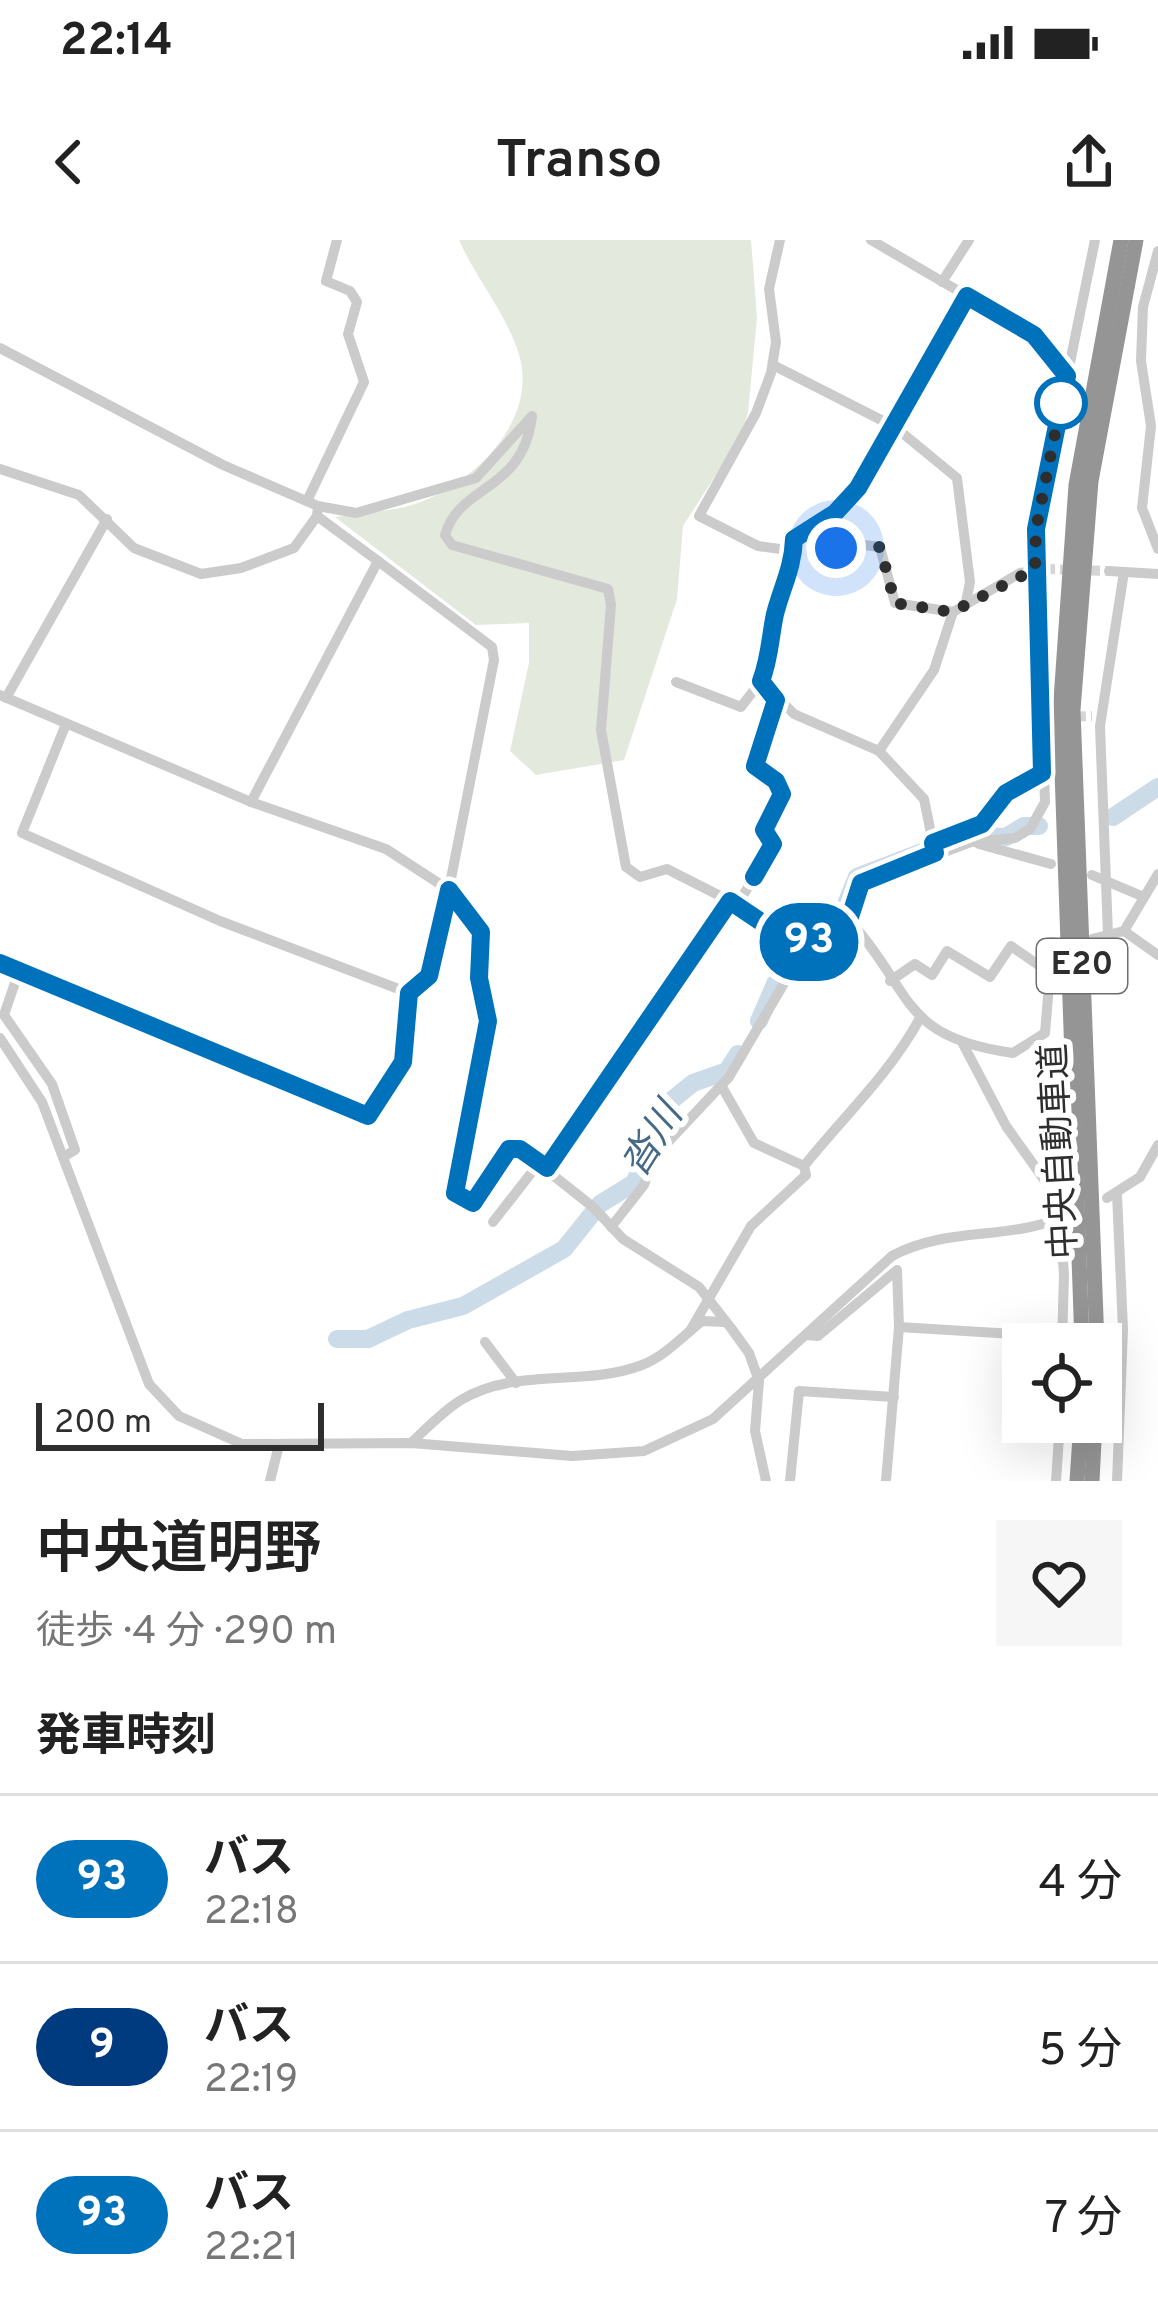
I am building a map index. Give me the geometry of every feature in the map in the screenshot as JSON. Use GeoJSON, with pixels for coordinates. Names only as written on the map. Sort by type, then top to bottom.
{"type":"FeatureCollection","features":[{"type":"Feature","properties":{"kind":"highway","name":"中央自動車道"},"geometry":{"type":"LineString","coordinates":[[1081,1323],[1060,714],[1076,484],[1121,240]]}},
{"type":"Feature","properties":{"kind":"highway","name":"中央自動車道"},"geometry":{"type":"LineString","coordinates":[[1096,1323],[1073,710],[1090,481],[1136,240]]}},
{"type":"Feature","properties":{"kind":"highway"},"geometry":{"type":"LineString","coordinates":[[1077,1481],[1080,1443]]}},
{"type":"Feature","properties":{"kind":"highway"},"geometry":{"type":"LineString","coordinates":[[1092,1481],[1094,1443]]}},
{"type":"Feature","properties":{"kind":"street"},"geometry":{"type":"LineString","coordinates":[[0,469],[79,495],[144,554],[212,575],[294,548],[364,382],[348,334],[357,302],[350,291],[326,281],[338,240]]}},
{"type":"Feature","properties":{"kind":"street"},"geometry":{"type":"LineString","coordinates":[[780,240],[769,289],[776,342],[773,365],[756,413],[699,516],[758,546],[794,551],[855,544],[880,547],[895,603],[952,612]]}},
{"type":"Feature","properties":{"kind":"street"},"geometry":{"type":"LineString","coordinates":[[871,240],[1034,335],[1067,376]]}},
{"type":"Feature","properties":{"kind":"street"},"geometry":{"type":"LineString","coordinates":[[943,282],[970,240]]}},
{"type":"Feature","properties":{"kind":"street"},"geometry":{"type":"LineString","coordinates":[[611,1227],[644,1185],[653,1158],[722,1087],[803,950],[812,939],[849,920],[861,883],[934,848],[963,840],[1005,841],[1030,829],[1045,802],[1036,529],[1095,240]]}},
{"type":"Feature","properties":{"kind":"street"},"geometry":{"type":"LineString","coordinates":[[1158,251],[1143,308],[1141,361],[1151,426],[1142,508],[1158,549]]}},
{"type":"Feature","properties":{"kind":"street"},"geometry":{"type":"LineString","coordinates":[[676,682],[741,706],[761,681],[794,539],[835,513],[858,488],[967,296]]}},
{"type":"Feature","properties":{"kind":"street"},"geometry":{"type":"LineString","coordinates":[[0,349],[314,508],[492,647],[494,660],[429,976],[409,993],[403,1062],[368,1116],[0,963]]}},
{"type":"Feature","properties":{"kind":"street"},"geometry":{"type":"LineString","coordinates":[[773,365],[896,427],[957,478],[970,583],[966,602]]}},
{"type":"Feature","properties":{"kind":"street"},"geometry":{"type":"LineString","coordinates":[[314,508],[356,513],[476,478],[532,416],[529,440],[512,471],[455,514],[445,535],[452,545],[608,589],[611,605],[601,730],[620,857],[635,875],[667,868],[734,904],[803,950]]}},
{"type":"Feature","properties":{"kind":"street"},"geometry":{"type":"LineString","coordinates":[[107,519],[3,697],[250,802],[386,849],[449,890],[481,932],[479,978],[488,1021],[455,1193],[473,1203],[509,1149],[520,1149],[611,1227],[699,1287],[749,1353],[759,1381],[755,1431],[766,1481]]}},
{"type":"Feature","properties":{"kind":"street"},"geometry":{"type":"LineString","coordinates":[[250,802],[378,561]]}},
{"type":"Feature","properties":{"kind":"street"},"geometry":{"type":"LineString","coordinates":[[879,751],[934,670],[952,612],[1040,569]]}},
{"type":"Feature","properties":{"kind":"street"},"geometry":{"type":"LineString","coordinates":[[1109,571],[1158,574]]}},
{"type":"Feature","properties":{"kind":"street"},"geometry":{"type":"LineString","coordinates":[[1108,935],[1097,716],[1124,572]]}},
{"type":"Feature","properties":{"kind":"street"},"geometry":{"type":"LineString","coordinates":[[761,681],[776,700],[830,733],[879,751],[924,799],[934,848]]}},
{"type":"Feature","properties":{"kind":"street"},"geometry":{"type":"LineString","coordinates":[[494,1222],[543,1166],[773,844],[764,830],[781,787],[755,766],[776,700]]}},
{"type":"Feature","properties":{"kind":"street"},"geometry":{"type":"LineString","coordinates":[[66,724],[22,833],[220,921],[409,993]]}},
{"type":"Feature","properties":{"kind":"street"},"geometry":{"type":"LineString","coordinates":[[963,840],[1006,793],[1042,773]]}},
{"type":"Feature","properties":{"kind":"street"},"geometry":{"type":"LineString","coordinates":[[963,840],[1051,864]]}},
{"type":"Feature","properties":{"kind":"street"},"geometry":{"type":"LineString","coordinates":[[1124,932],[1158,874]]}},
{"type":"Feature","properties":{"kind":"street"},"geometry":{"type":"LineString","coordinates":[[1092,875],[1144,897]]}},
{"type":"Feature","properties":{"kind":"street"},"geometry":{"type":"LineString","coordinates":[[849,920],[878,952],[890,982],[920,1018],[963,1045],[1013,1053],[1045,1033],[1050,973],[1047,943],[1053,942]]}},
{"type":"Feature","properties":{"kind":"street"},"geometry":{"type":"LineString","coordinates":[[1092,939],[1124,932],[1158,955]]}},
{"type":"Feature","properties":{"kind":"street"},"geometry":{"type":"LineString","coordinates":[[890,982],[915,964],[932,975],[947,951],[990,977],[1011,946],[1050,973]]}},
{"type":"Feature","properties":{"kind":"street"},"geometry":{"type":"LineString","coordinates":[[19,971],[4,1015],[57,1096],[75,1150],[63,1157]]}},
{"type":"Feature","properties":{"kind":"street"},"geometry":{"type":"LineString","coordinates":[[690,1331],[751,1226],[806,1175],[804,1166],[835,1125],[880,1084],[920,1018]]}},
{"type":"Feature","properties":{"kind":"street"},"geometry":{"type":"LineString","coordinates":[[0,1038],[27,1074],[63,1157],[149,1384],[200,1429],[242,1444],[411,1442],[572,1456],[644,1450],[703,1426],[759,1381],[878,1266],[912,1244],[943,1234],[1034,1227],[1064,1216]]}},
{"type":"Feature","properties":{"kind":"street"},"geometry":{"type":"LineString","coordinates":[[963,1045],[1006,1126],[1058,1199],[1064,1216],[1062,1323]]}},
{"type":"Feature","properties":{"kind":"street"},"geometry":{"type":"LineString","coordinates":[[722,1087],[754,1143],[804,1166]]}},
{"type":"Feature","properties":{"kind":"street"},"geometry":{"type":"LineString","coordinates":[[1117,1481],[1124,1329],[1112,1196],[1140,1178],[1158,1145]]}},
{"type":"Feature","properties":{"kind":"street"},"geometry":{"type":"LineString","coordinates":[[807,1335],[818,1336],[897,1270],[898,1328],[886,1481]]}},
{"type":"Feature","properties":{"kind":"street"},"geometry":{"type":"LineString","coordinates":[[411,1442],[461,1399],[516,1382],[616,1373],[659,1356],[702,1322],[725,1322]]}},
{"type":"Feature","properties":{"kind":"street"},"geometry":{"type":"LineString","coordinates":[[898,1328],[1002,1336]]}},
{"type":"Feature","properties":{"kind":"street"},"geometry":{"type":"LineString","coordinates":[[485,1342],[516,1382]]}},
{"type":"Feature","properties":{"kind":"street"},"geometry":{"type":"LineString","coordinates":[[790,1481],[799,1391],[894,1397]]}},
{"type":"Feature","properties":{"kind":"street"},"geometry":{"type":"LineString","coordinates":[[1056,1481],[1059,1443]]}},
{"type":"Feature","properties":{"kind":"street"},"geometry":{"type":"LineString","coordinates":[[270,1481],[279,1445]]}},
{"type":"Feature","properties":{"kind":"shaded area"},"geometry":{"type":"Polygon","coordinates":[[[459,240],[751,240],[757,318],[748,412],[742,434],[683,526],[677,599],[624,760],[536,775],[510,751],[529,663],[529,623],[476,625],[335,517],[398,508],[439,494],[479,465],[510,425],[523,379],[519,355],[459,240]]]}},
{"type":"Feature","properties":{"kind":"waterway","name":"沓川"},"geometry":{"type":"LineString","coordinates":[[1113,817],[1158,787]]}},
{"type":"Feature","properties":{"kind":"waterway","name":"沓川"},"geometry":{"type":"LineString","coordinates":[[759,1021],[775,984],[809,932],[842,914],[857,877],[967,835],[1006,837],[1024,826],[1039,826]]}},
{"type":"Feature","properties":{"kind":"waterway","name":"沓川"},"geometry":{"type":"LineString","coordinates":[[337,1339],[368,1339],[408,1320],[463,1306],[564,1249],[600,1204],[634,1183],[672,1100],[693,1083],[727,1071],[738,1054]]}},
{"type":"Feature","properties":{"kind":"tunnel"},"geometry":{"type":"LineString","coordinates":[[1045,569],[1109,571]]}},
{"type":"Feature","properties":{"kind":"tunnel"},"geometry":{"type":"LineString","coordinates":[[1046,718],[1092,716]]}},
{"type":"Feature","properties":{"kind":"bus line","name":"93"},"geometry":{"type":"LineString","coordinates":[[0,963],[368,1116],[403,1062],[409,1039],[409,993],[429,976],[449,890],[481,932],[479,978],[488,1021],[455,1193],[465,1203],[473,1203],[509,1149],[520,1149],[547,1168],[730,901],[803,950],[812,939],[849,920],[861,883],[935,853],[933,843],[982,824],[1006,793],[1042,773],[1036,529],[1067,376],[1034,335],[967,296],[858,488],[814,530],[794,539],[793,572],[774,618],[772,650],[761,681],[776,700],[755,766],[776,781],[782,794],[764,830],[773,844],[754,877]]}},
{"type":"Feature","properties":{"kind":"route"},"geometry":{"type":"LineString","coordinates":[[836,548],[880,547],[895,603],[952,612],[1035,569],[1036,529],[1061,403]]}}]}
